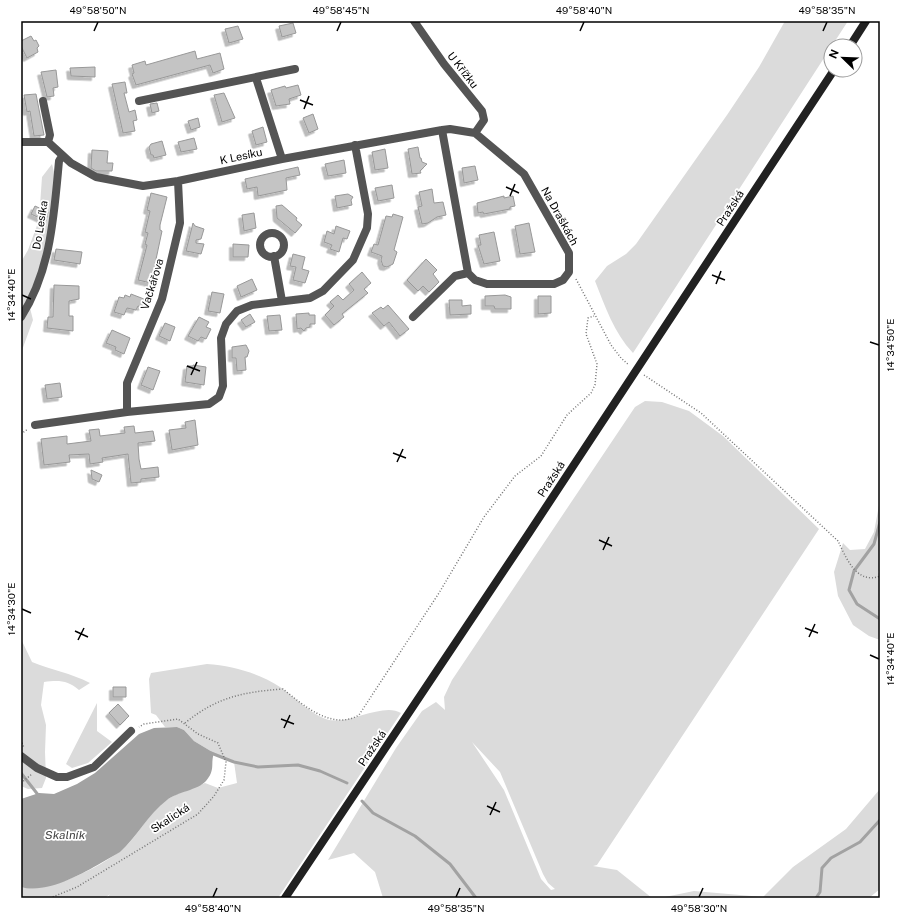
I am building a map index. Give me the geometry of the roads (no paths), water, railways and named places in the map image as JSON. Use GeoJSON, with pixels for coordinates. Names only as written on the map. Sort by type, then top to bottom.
{"type":"FeatureCollection","features":[{"type":"Feature","properties":{"kind":"main road"},"geometry":{"type":"LineString","coordinates":[[855,38],[866,21]]}},
{"type":"Feature","properties":{"kind":"main road","name":"Pražská"},"geometry":{"type":"LineString","coordinates":[[285,898],[829,78]]}},
{"type":"Feature","properties":{"kind":"street","name":"U Křížku"},"geometry":{"type":"LineString","coordinates":[[414,21],[440,59],[482,112],[484,120],[475,133]]}},
{"type":"Feature","properties":{"kind":"street"},"geometry":{"type":"LineString","coordinates":[[139,101],[295,69]]}},
{"type":"Feature","properties":{"kind":"street"},"geometry":{"type":"LineString","coordinates":[[256,78],[282,159]]}},
{"type":"Feature","properties":{"kind":"street"},"geometry":{"type":"LineString","coordinates":[[21,142],[48,142],[50,135],[43,101]]}},
{"type":"Feature","properties":{"kind":"street","name":"K Lesíku"},"geometry":{"type":"LineString","coordinates":[[48,142],[62,156],[96,177],[130,185],[143,186],[178,181],[282,159],[442,130],[456,130],[475,133]]}},
{"type":"Feature","properties":{"kind":"street"},"geometry":{"type":"LineString","coordinates":[[413,317],[455,276],[468,273],[442,130]]}},
{"type":"Feature","properties":{"kind":"street","name":"Na Draškách"},"geometry":{"type":"LineString","coordinates":[[468,273],[475,280],[487,284],[554,284],[563,280],[569,272],[569,253],[524,174],[475,133]]}},
{"type":"Feature","properties":{"kind":"street"},"geometry":{"type":"LineString","coordinates":[[35,425],[127,412],[209,404],[219,397],[223,386],[221,338],[226,324],[237,311],[252,305],[310,298],[323,291],[353,260],[367,228],[368,214],[355,145]]}},
{"type":"Feature","properties":{"kind":"street","name":"Do Lesíka"},"geometry":{"type":"LineString","coordinates":[[21,317],[29,304],[49,251],[59,162],[62,156]]}},
{"type":"Feature","properties":{"kind":"street","name":"Vačkářova"},"geometry":{"type":"LineString","coordinates":[[127,412],[127,383],[162,299],[180,223],[178,181]]}},
{"type":"Feature","properties":{"kind":"street"},"geometry":{"type":"LineString","coordinates":[[274,256],[282,301]]}},
{"type":"Feature","properties":{"kind":"street"},"geometry":{"type":"LineString","coordinates":[[21,756],[37,768],[57,777],[67,777],[94,767],[131,731]]}},
{"type":"Feature","properties":{"kind":"water","name":"Skalník"},"geometry":{"type":"Polygon","coordinates":[[[177,727],[184,730],[194,741],[214,753],[212,770],[206,781],[198,787],[171,797],[167,800],[154,812],[132,840],[115,855],[73,878],[52,886],[41,888],[21,887],[21,799],[39,793],[54,794],[77,784],[95,773],[139,734],[154,728],[177,727]]]}},
{"type":"Feature","properties":{"kind":"waterway"},"geometry":{"type":"LineString","coordinates":[[880,522],[874,544],[854,571],[849,590],[857,604],[880,619]]}},
{"type":"Feature","properties":{"kind":"waterway"},"geometry":{"type":"LineString","coordinates":[[211,753],[234,762],[258,767],[298,765],[320,771],[347,783]]}},
{"type":"Feature","properties":{"kind":"waterway"},"geometry":{"type":"LineString","coordinates":[[21,773],[39,796]]}},
{"type":"Feature","properties":{"kind":"waterway"},"geometry":{"type":"LineString","coordinates":[[362,801],[373,813],[415,836],[450,864],[476,898]]}},
{"type":"Feature","properties":{"kind":"waterway"},"geometry":{"type":"LineString","coordinates":[[816,898],[820,892],[822,868],[831,858],[860,842],[880,820]]}}]}
